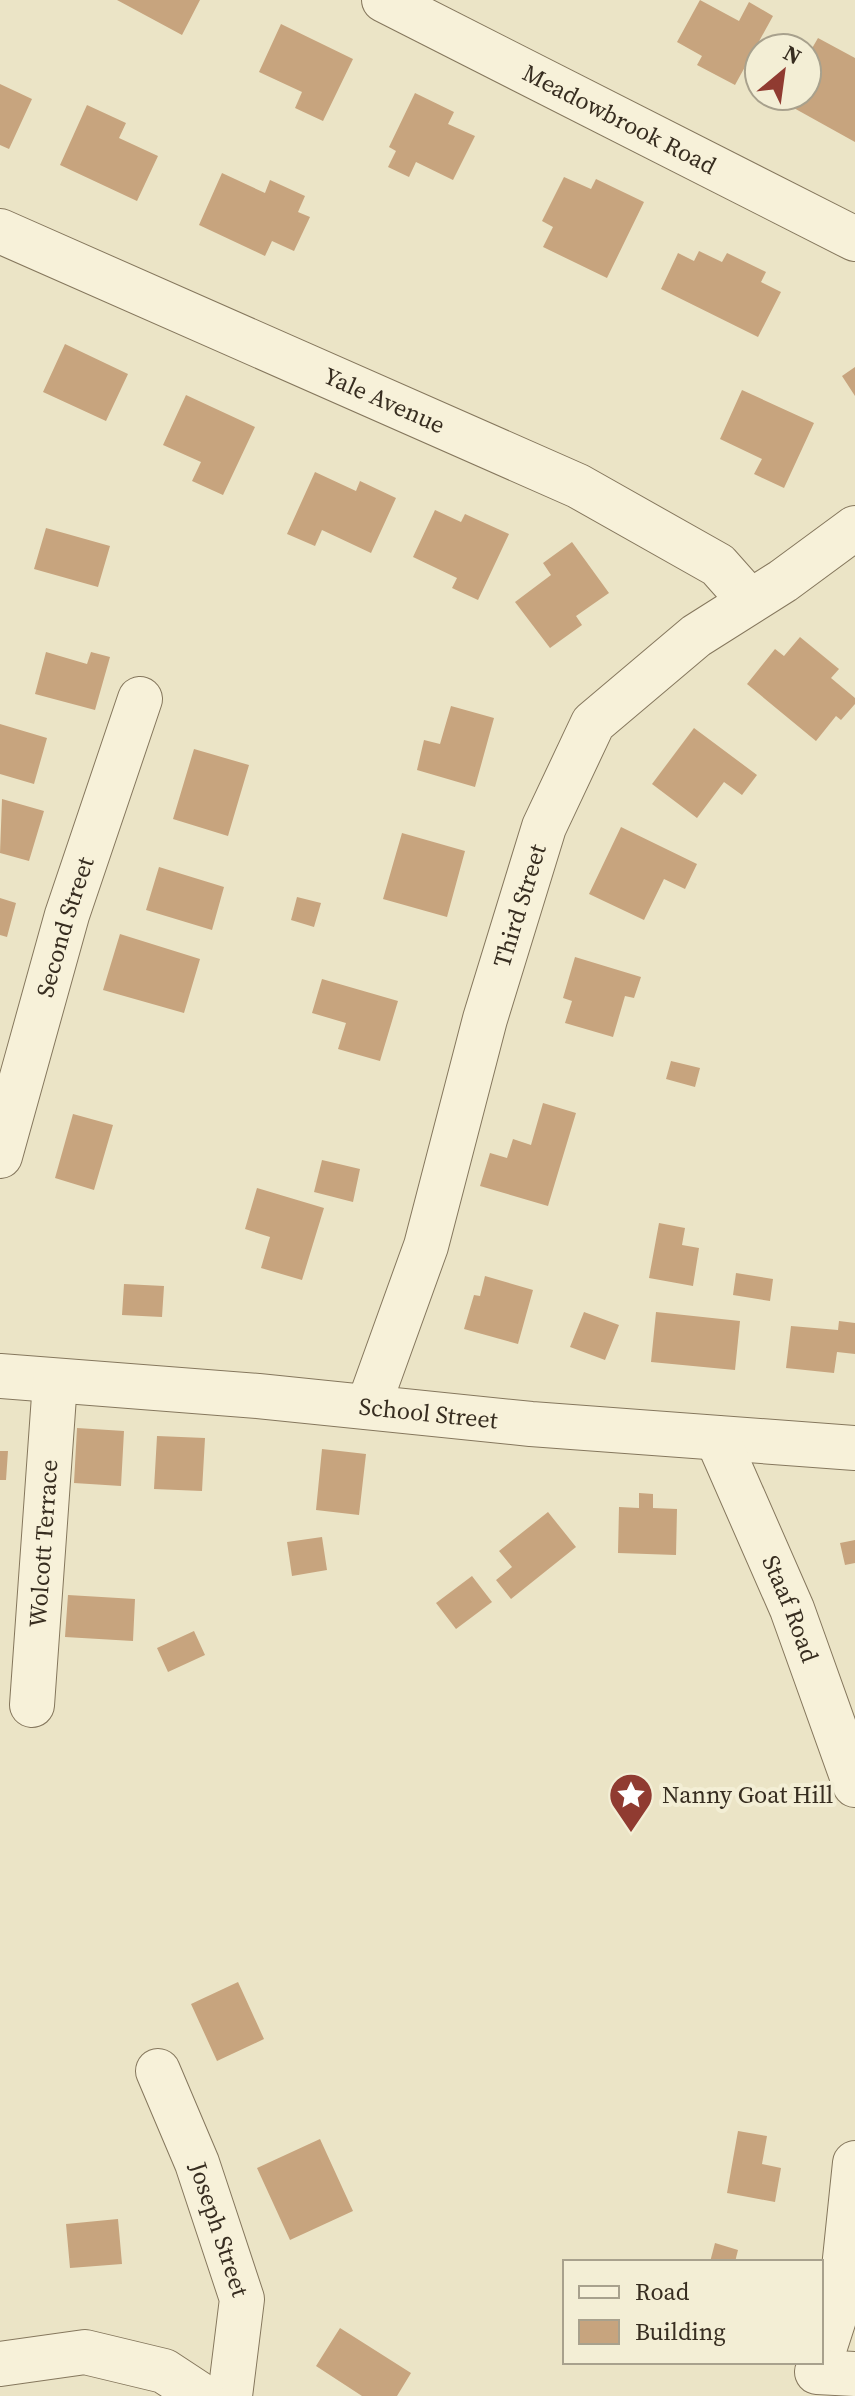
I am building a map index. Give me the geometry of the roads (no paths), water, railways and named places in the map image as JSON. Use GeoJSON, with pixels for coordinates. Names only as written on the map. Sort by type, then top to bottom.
{"type":"FeatureCollection","features":[{"type":"Feature","properties":{"kind":"street","name":"Meadowbrook Road"},"geometry":{"type":"LineString","coordinates":[[384,0],[855,239]]}},
{"type":"Feature","properties":{"kind":"street","name":"Yale Avenue"},"geometry":{"type":"LineString","coordinates":[[0,231],[578,486],[718,565],[750,601]]}},
{"type":"Feature","properties":{"kind":"street","name":"Third Street"},"geometry":{"type":"LineString","coordinates":[[368,1407],[426,1246],[485,1019],[544,827],[593,723],[696,636],[855,528]]}},
{"type":"Feature","properties":{"kind":"street","name":"Second Street"},"geometry":{"type":"LineString","coordinates":[[0,1156],[67,915],[140,699]]}},
{"type":"Feature","properties":{"kind":"street","name":"School Street"},"geometry":{"type":"LineString","coordinates":[[0,1376],[258,1396],[531,1424],[855,1448]]}},
{"type":"Feature","properties":{"kind":"street","name":"Wolcott Terrace"},"geometry":{"type":"LineString","coordinates":[[32,1705],[55,1382]]}},
{"type":"Feature","properties":{"kind":"street","name":"Staaf Road"},"geometry":{"type":"LineString","coordinates":[[717,1438],[792,1609],[855,1785]]}},
{"type":"Feature","properties":{"kind":"street","name":"Joseph Street"},"geometry":{"type":"LineString","coordinates":[[158,2071],[197,2163],[242,2299],[230,2396]]}},
{"type":"Feature","properties":{"kind":"street"},"geometry":{"type":"LineString","coordinates":[[824,2373],[841,2297],[855,2163]]}},
{"type":"Feature","properties":{"kind":"street"},"geometry":{"type":"LineString","coordinates":[[0,2364],[85,2352],[164,2371],[202,2396]]}},
{"type":"Feature","properties":{"kind":"place","name":"Nanny Goat Hill"},"geometry":{"type":"Point","coordinates":[631,1834]}}]}
